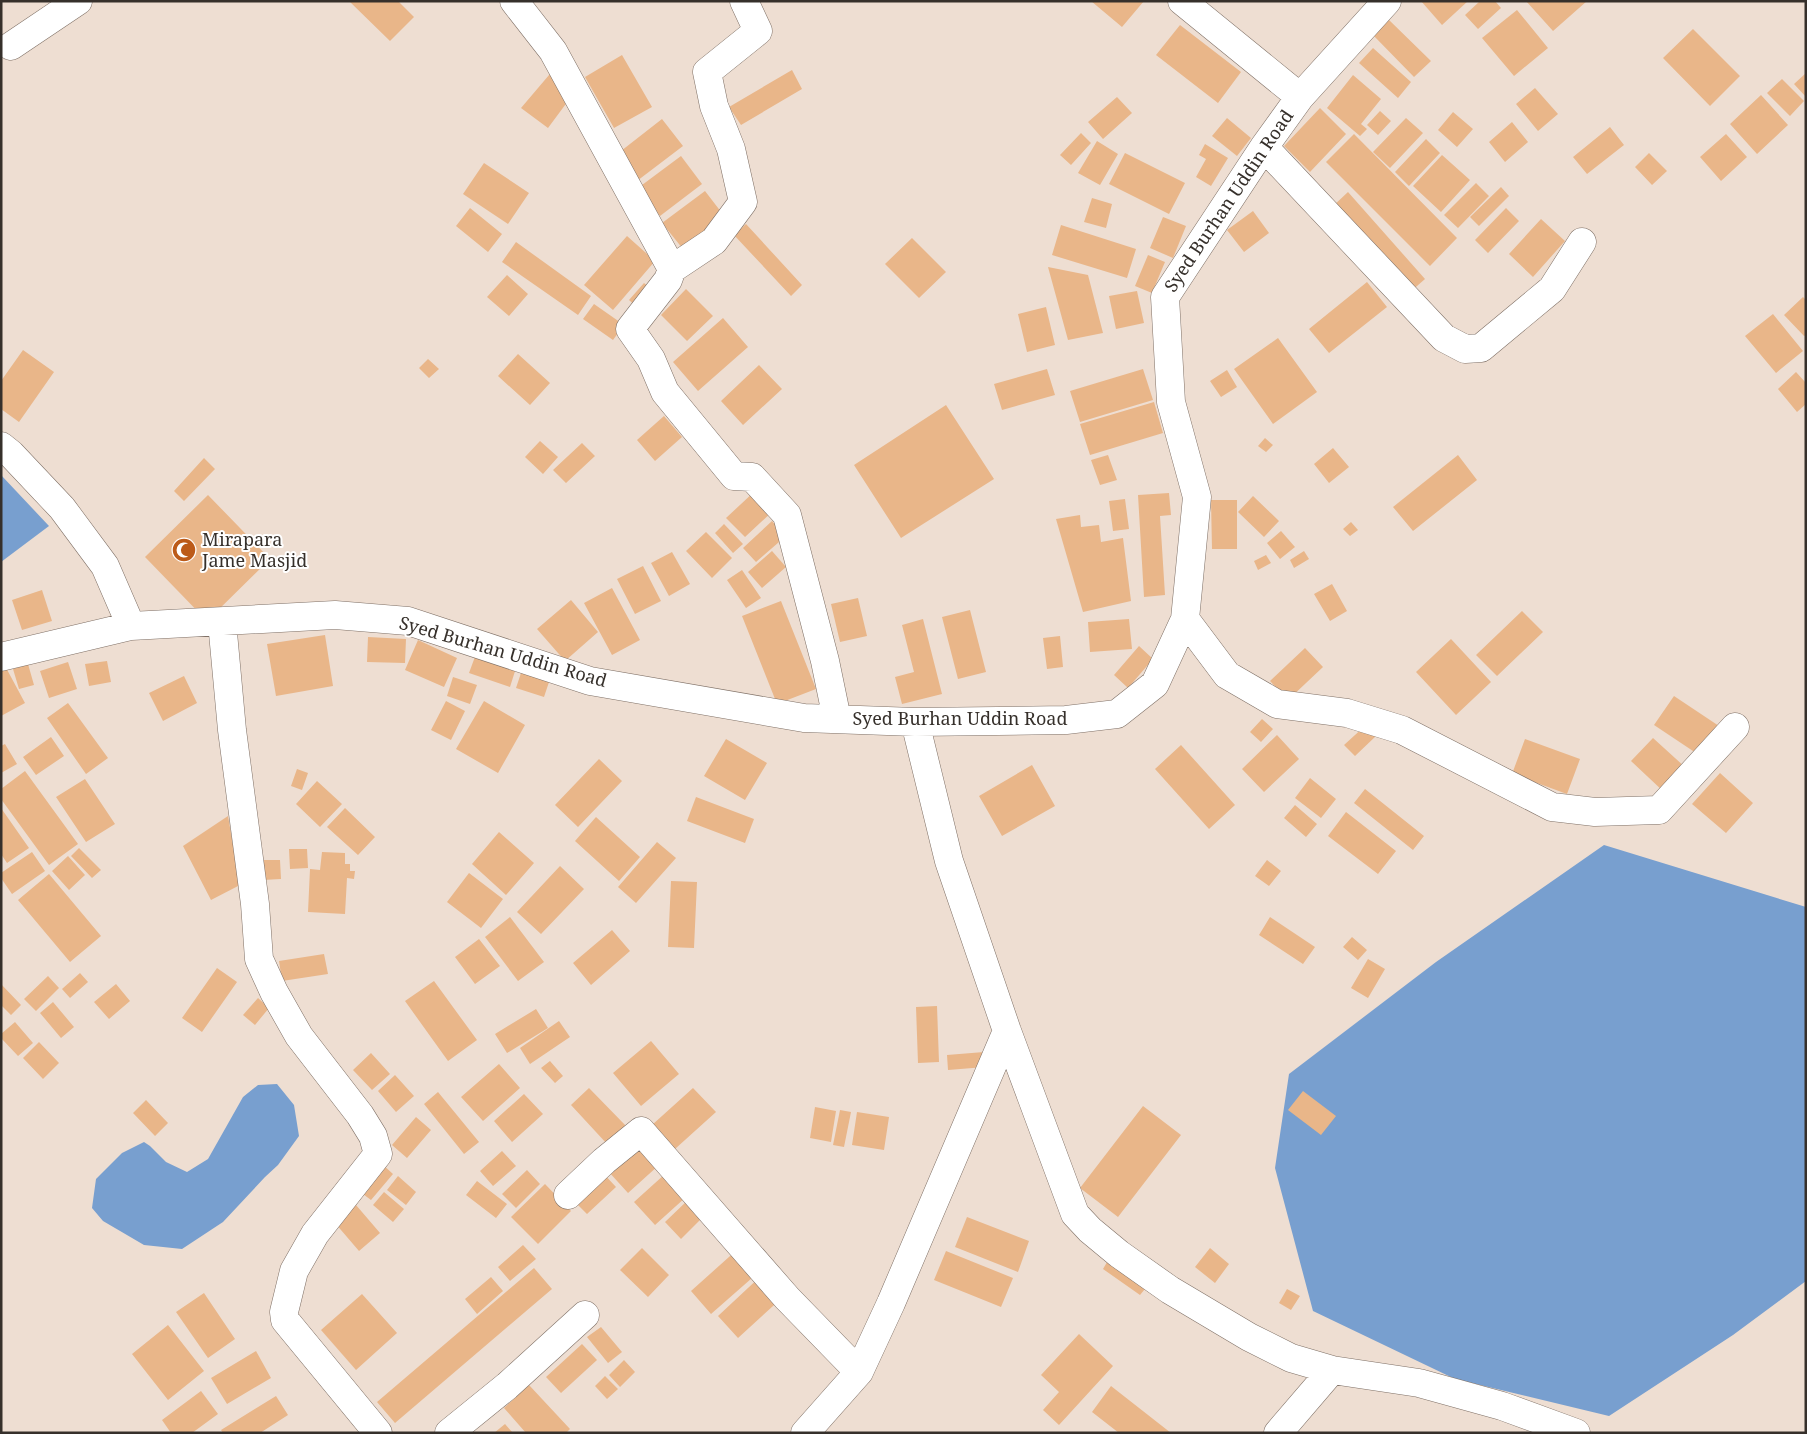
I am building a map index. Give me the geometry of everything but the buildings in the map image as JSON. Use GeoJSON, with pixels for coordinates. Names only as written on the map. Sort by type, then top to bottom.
{"type":"FeatureCollection","features":[{"type":"Feature","properties":{"kind":"street"},"geometry":{"type":"LineString","coordinates":[[11,46],[78,1]]}},
{"type":"Feature","properties":{"kind":"street"},"geometry":{"type":"LineString","coordinates":[[514,1],[553,51],[672,268]]}},
{"type":"Feature","properties":{"kind":"street"},"geometry":{"type":"LineString","coordinates":[[744,1],[758,31],[707,72],[714,106],[731,149],[743,202],[714,241],[672,268],[668,280],[630,329],[651,359],[666,392],[734,476],[752,476],[787,515],[825,661],[837,720]]}},
{"type":"Feature","properties":{"kind":"street"},"geometry":{"type":"LineString","coordinates":[[1182,1],[1300,96]]}},
{"type":"Feature","properties":{"kind":"street","name":"Syed Burhan Uddin Road"},"geometry":{"type":"LineString","coordinates":[[1,657],[131,626],[335,615],[408,621],[590,681],[804,718],[915,722],[1066,720],[1117,714],[1155,684],[1185,619],[1198,497],[1171,402],[1165,297],[1300,96],[1387,1]]}},
{"type":"Feature","properties":{"kind":"street"},"geometry":{"type":"LineString","coordinates":[[1264,147],[1444,338],[1465,349],[1481,348],[1552,289],[1582,242]]}},
{"type":"Feature","properties":{"kind":"street"},"geometry":{"type":"LineString","coordinates":[[1,446],[62,508],[105,566],[131,626]]}},
{"type":"Feature","properties":{"kind":"street"},"geometry":{"type":"LineString","coordinates":[[1185,619],[1227,675],[1277,704],[1347,714],[1402,730],[1552,807],[1595,812],[1658,810],[1735,727]]}},
{"type":"Feature","properties":{"kind":"street"},"geometry":{"type":"LineString","coordinates":[[222,622],[232,730],[255,904],[259,960],[274,992],[299,1036],[360,1115],[373,1136],[378,1154],[315,1234],[294,1271],[284,1312],[285,1320],[378,1433]]}},
{"type":"Feature","properties":{"kind":"street"},"geometry":{"type":"LineString","coordinates":[[915,722],[949,861],[1007,1031],[1075,1214],[1090,1230],[1119,1254],[1170,1290],[1248,1337],[1291,1358],[1332,1370],[1419,1383],[1502,1406],[1576,1433]]}},
{"type":"Feature","properties":{"kind":"street"},"geometry":{"type":"LineString","coordinates":[[805,1433],[859,1372],[1007,1031]]}},
{"type":"Feature","properties":{"kind":"street"},"geometry":{"type":"LineString","coordinates":[[568,1195],[604,1160],[641,1131],[788,1298],[859,1372]]}},
{"type":"Feature","properties":{"kind":"street"},"geometry":{"type":"LineString","coordinates":[[449,1433],[507,1386],[584,1315]]}},
{"type":"Feature","properties":{"kind":"street"},"geometry":{"type":"LineString","coordinates":[[1278,1433],[1332,1370]]}},
{"type":"Feature","properties":{"kind":"water"},"geometry":{"type":"Polygon","coordinates":[[[1,475],[49,526],[1,562],[1,475]]]}},
{"type":"Feature","properties":{"kind":"water"},"geometry":{"type":"Polygon","coordinates":[[[1604,845],[1806,907],[1806,1281],[1733,1335],[1609,1416],[1455,1379],[1313,1311],[1275,1168],[1289,1074],[1436,962],[1604,845]]]}},
{"type":"Feature","properties":{"kind":"water"},"geometry":{"type":"Polygon","coordinates":[[[277,1084],[294,1105],[299,1136],[278,1165],[223,1222],[182,1249],[144,1245],[103,1221],[92,1208],[96,1179],[122,1153],[144,1142],[166,1162],[187,1172],[208,1159],[243,1097],[258,1085],[277,1084]]]}},
{"type":"Feature","properties":{"kind":"place","name":"Mirapara Jame Masjid"},"geometry":{"type":"Point","coordinates":[184,550]}}]}
